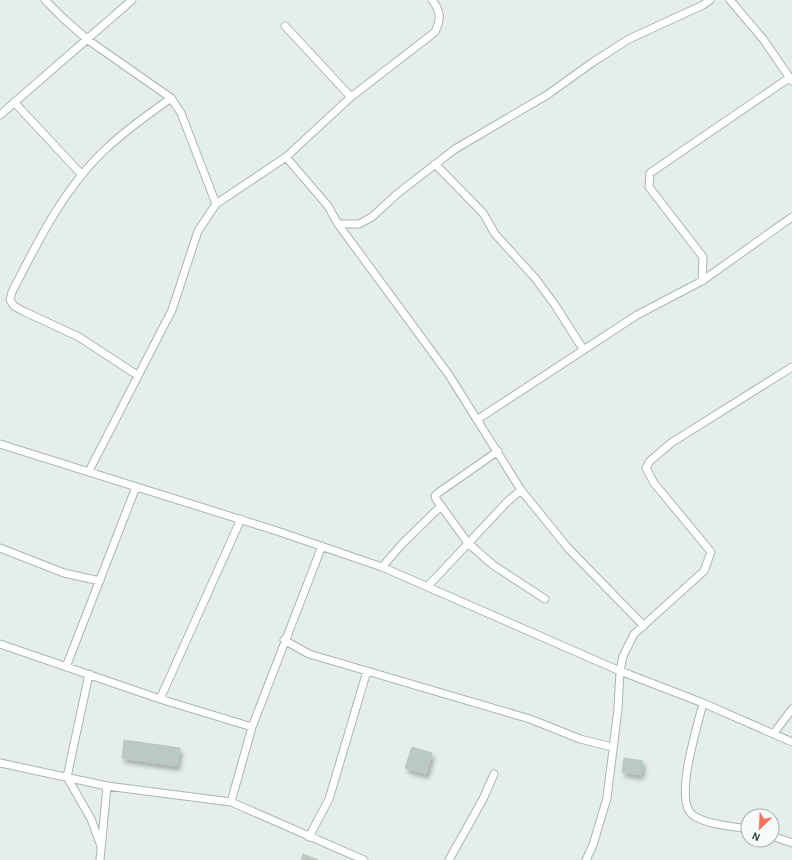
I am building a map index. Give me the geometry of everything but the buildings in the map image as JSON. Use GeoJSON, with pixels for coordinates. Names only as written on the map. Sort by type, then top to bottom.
{"type":"FeatureCollection","features":[{"type":"Feature","properties":{"kind":"street"},"geometry":{"type":"LineString","coordinates":[[45,0],[88,40],[170,98],[181,113],[216,204]]}},
{"type":"Feature","properties":{"kind":"street"},"geometry":{"type":"LineString","coordinates":[[1,113],[88,40],[132,0]]}},
{"type":"Feature","properties":{"kind":"street"},"geometry":{"type":"LineString","coordinates":[[89,471],[115,424],[137,375],[172,310],[198,231],[216,204],[286,157],[351,97],[435,32],[440,22],[438,7],[432,0]]}},
{"type":"Feature","properties":{"kind":"street"},"geometry":{"type":"LineString","coordinates":[[338,224],[359,224],[372,217],[397,194],[455,149],[547,95],[593,62],[630,39],[704,5],[710,0]]}},
{"type":"Feature","properties":{"kind":"street"},"geometry":{"type":"LineString","coordinates":[[702,281],[703,257],[649,187],[650,173],[791,79],[763,39],[730,0]]}},
{"type":"Feature","properties":{"kind":"street"},"geometry":{"type":"LineString","coordinates":[[285,26],[351,97]]}},
{"type":"Feature","properties":{"kind":"street"},"geometry":{"type":"LineString","coordinates":[[137,375],[79,337],[23,311],[14,306],[10,300],[12,292],[52,217],[82,175],[107,148],[170,98]]}},
{"type":"Feature","properties":{"kind":"street"},"geometry":{"type":"LineString","coordinates":[[14,102],[82,175]]}},
{"type":"Feature","properties":{"kind":"street"},"geometry":{"type":"LineString","coordinates":[[286,157],[328,206],[338,224],[449,375],[478,419],[521,490],[568,548],[644,626]]}},
{"type":"Feature","properties":{"kind":"street"},"geometry":{"type":"LineString","coordinates":[[435,164],[483,213],[495,234],[535,278],[555,305],[583,349]]}},
{"type":"Feature","properties":{"kind":"street"},"geometry":{"type":"LineString","coordinates":[[478,419],[583,349],[637,316],[702,281],[792,217]]}},
{"type":"Feature","properties":{"kind":"street"},"geometry":{"type":"LineString","coordinates":[[586,860],[593,845],[607,798],[612,747],[618,709],[620,671],[623,656],[634,634],[704,571],[711,552],[654,482],[646,468],[650,461],[671,442],[792,367]]}},
{"type":"Feature","properties":{"kind":"street"},"geometry":{"type":"LineString","coordinates":[[0,444],[89,471],[136,488],[241,519],[382,567],[620,671],[774,733],[792,742]]}},
{"type":"Feature","properties":{"kind":"street"},"geometry":{"type":"LineString","coordinates":[[498,451],[435,496],[468,543],[493,566],[545,599]]}},
{"type":"Feature","properties":{"kind":"street"},"geometry":{"type":"LineString","coordinates":[[66,667],[136,488]]}},
{"type":"Feature","properties":{"kind":"street"},"geometry":{"type":"LineString","coordinates":[[428,586],[508,501],[521,490]]}},
{"type":"Feature","properties":{"kind":"street"},"geometry":{"type":"LineString","coordinates":[[382,567],[441,506]]}},
{"type":"Feature","properties":{"kind":"street"},"geometry":{"type":"LineString","coordinates":[[160,699],[241,519]]}},
{"type":"Feature","properties":{"kind":"street"},"geometry":{"type":"LineString","coordinates":[[230,802],[252,727],[284,640],[322,546]]}},
{"type":"Feature","properties":{"kind":"street"},"geometry":{"type":"LineString","coordinates":[[0,548],[64,573],[100,581]]}},
{"type":"Feature","properties":{"kind":"street"},"geometry":{"type":"LineString","coordinates":[[284,640],[309,654],[530,719],[580,739],[612,747]]}},
{"type":"Feature","properties":{"kind":"street"},"geometry":{"type":"LineString","coordinates":[[0,644],[160,699],[252,727]]}},
{"type":"Feature","properties":{"kind":"street"},"geometry":{"type":"LineString","coordinates":[[309,837],[330,799],[367,671]]}},
{"type":"Feature","properties":{"kind":"street"},"geometry":{"type":"LineString","coordinates":[[89,674],[67,777],[91,819],[101,846]]}},
{"type":"Feature","properties":{"kind":"street"},"geometry":{"type":"LineString","coordinates":[[703,704],[686,783],[685,797],[687,807],[693,816],[712,822],[740,827]]}},
{"type":"Feature","properties":{"kind":"street"},"geometry":{"type":"LineString","coordinates":[[774,733],[792,709]]}},
{"type":"Feature","properties":{"kind":"street"},"geometry":{"type":"LineString","coordinates":[[0,763],[108,786],[230,802],[364,860]]}},
{"type":"Feature","properties":{"kind":"street"},"geometry":{"type":"LineString","coordinates":[[449,860],[483,799],[494,774]]}},
{"type":"Feature","properties":{"kind":"street"},"geometry":{"type":"LineString","coordinates":[[100,860],[108,786]]}},
{"type":"Feature","properties":{"kind":"street"},"geometry":{"type":"LineString","coordinates":[[780,839],[792,843]]}}]}
